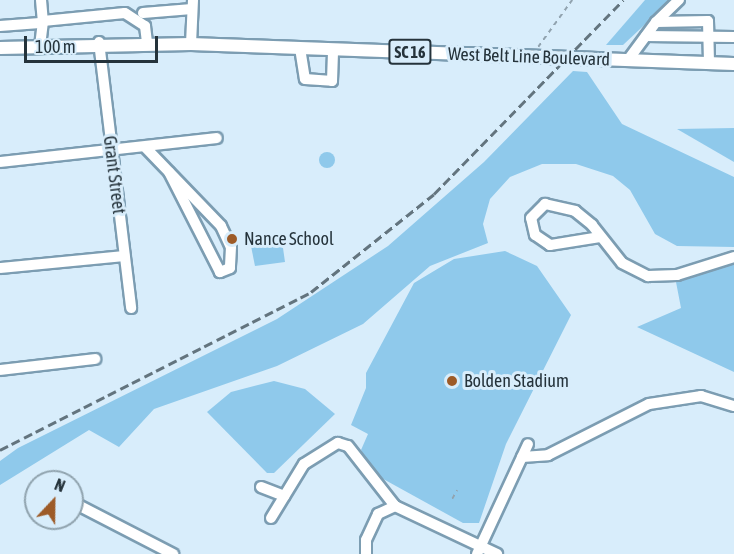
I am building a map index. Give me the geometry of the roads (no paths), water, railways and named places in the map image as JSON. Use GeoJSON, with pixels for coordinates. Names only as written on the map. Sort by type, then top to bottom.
{"type":"FeatureCollection","features":[{"type":"Feature","properties":{"kind":"main road","name":"West Belt Line Boulevard"},"geometry":{"type":"LineString","coordinates":[[0,48],[99,42],[147,43],[734,64]]}},
{"type":"Feature","properties":{"kind":"street"},"geometry":{"type":"LineString","coordinates":[[40,45],[41,0]]}},
{"type":"Feature","properties":{"kind":"street"},"geometry":{"type":"LineString","coordinates":[[628,60],[656,22],[679,0]]}},
{"type":"Feature","properties":{"kind":"street"},"geometry":{"type":"LineString","coordinates":[[143,13],[192,4],[191,44]]}},
{"type":"Feature","properties":{"kind":"street"},"geometry":{"type":"LineString","coordinates":[[0,26],[125,13],[145,26],[147,43]]}},
{"type":"Feature","properties":{"kind":"street"},"geometry":{"type":"LineString","coordinates":[[656,22],[708,21],[709,63]]}},
{"type":"Feature","properties":{"kind":"street"},"geometry":{"type":"LineString","coordinates":[[646,36],[734,37]]}},
{"type":"Feature","properties":{"kind":"street","name":"Grant Street"},"geometry":{"type":"LineString","coordinates":[[99,42],[131,308]]}},
{"type":"Feature","properties":{"kind":"street"},"geometry":{"type":"LineString","coordinates":[[300,48],[305,79],[332,81],[333,49]]}},
{"type":"Feature","properties":{"kind":"street"},"geometry":{"type":"LineString","coordinates":[[0,162],[111,153],[217,138]]}},
{"type":"Feature","properties":{"kind":"street"},"geometry":{"type":"LineString","coordinates":[[146,148],[221,226],[231,247],[230,268],[220,272],[169,172]]}},
{"type":"Feature","properties":{"kind":"street"},"geometry":{"type":"LineString","coordinates":[[600,237],[550,245],[535,235],[531,218],[545,204],[562,205],[585,218],[622,263],[648,276],[677,274],[734,257]]}},
{"type":"Feature","properties":{"kind":"street"},"geometry":{"type":"LineString","coordinates":[[0,268],[124,256]]}},
{"type":"Feature","properties":{"kind":"street"},"geometry":{"type":"LineString","coordinates":[[0,370],[94,359]]}},
{"type":"Feature","properties":{"kind":"street"},"geometry":{"type":"LineString","coordinates":[[522,457],[548,455],[649,404],[701,396],[734,406]]}},
{"type":"Feature","properties":{"kind":"street"},"geometry":{"type":"LineString","coordinates":[[272,518],[310,458],[338,443],[348,446],[394,506],[479,550],[497,554]]}},
{"type":"Feature","properties":{"kind":"street"},"geometry":{"type":"LineString","coordinates":[[479,550],[528,444]]}},
{"type":"Feature","properties":{"kind":"street"},"geometry":{"type":"LineString","coordinates":[[261,487],[284,496]]}},
{"type":"Feature","properties":{"kind":"street"},"geometry":{"type":"LineString","coordinates":[[366,554],[366,540],[378,514],[394,506]]}},
{"type":"Feature","properties":{"kind":"street"},"geometry":{"type":"LineString","coordinates":[[84,508],[173,554]]}},
{"type":"Feature","properties":{"kind":"railway"},"geometry":{"type":"LineString","coordinates":[[0,450],[311,292],[434,194],[623,0]]}},
{"type":"Feature","properties":{"kind":"place","name":"Nance School"},"geometry":{"type":"Point","coordinates":[232,239]}},
{"type":"Feature","properties":{"kind":"place","name":"Bolden Stadium"},"geometry":{"type":"Point","coordinates":[452,381]}}]}
